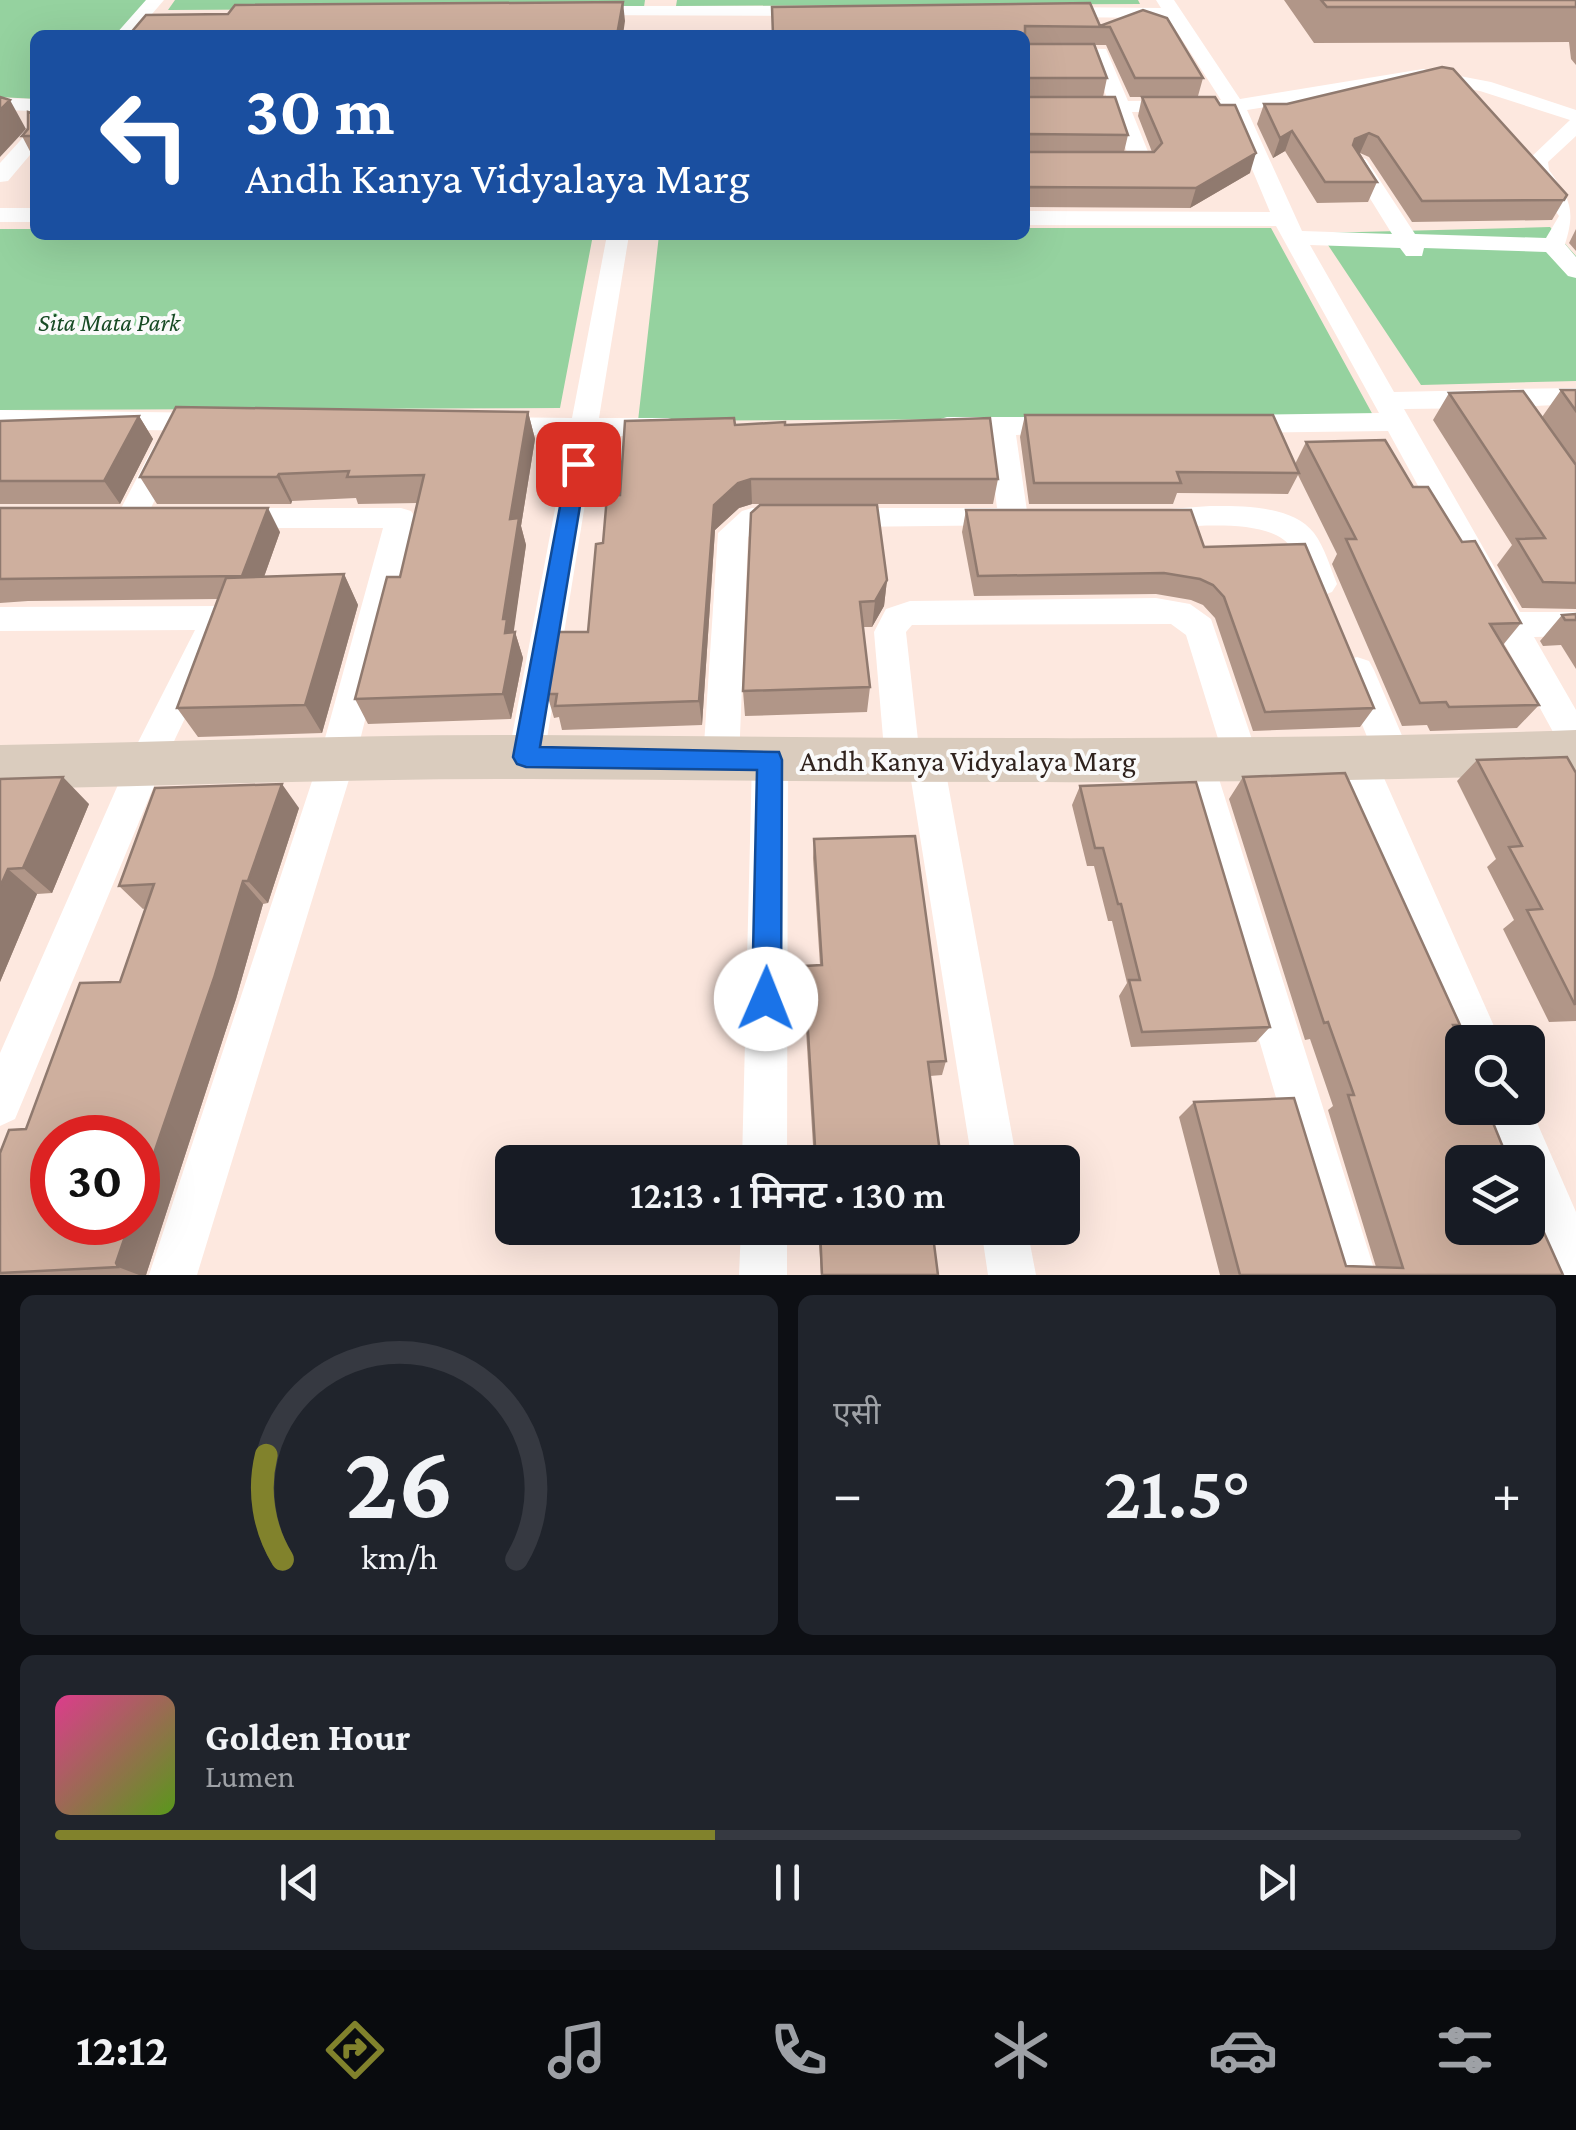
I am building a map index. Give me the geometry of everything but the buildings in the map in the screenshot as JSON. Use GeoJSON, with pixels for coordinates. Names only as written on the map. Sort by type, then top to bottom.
{"type":"FeatureCollection","features":[{"type":"Feature","properties":{"kind":"street"},"geometry":{"type":"LineString","coordinates":[[560,11],[660,5],[846,11]]}},
{"type":"Feature","properties":{"kind":"street"},"geometry":{"type":"LineString","coordinates":[[655,30],[660,5]]}},
{"type":"Feature","properties":{"kind":"street"},"geometry":{"type":"LineString","coordinates":[[1026,12],[1169,6],[1234,106],[1290,228],[1511,625],[1568,756]]}},
{"type":"Feature","properties":{"kind":"street"},"geometry":{"type":"LineString","coordinates":[[129,30],[142,16],[158,8]]}},
{"type":"Feature","properties":{"kind":"street"},"geometry":{"type":"LineString","coordinates":[[1030,53],[1100,54],[1142,164],[1030,163]]}},
{"type":"Feature","properties":{"kind":"street"},"geometry":{"type":"LineString","coordinates":[[1030,107],[1234,106],[1423,75],[1484,86],[1576,116]]}},
{"type":"Feature","properties":{"kind":"street"},"geometry":{"type":"LineString","coordinates":[[0,104],[30,105]]}},
{"type":"Feature","properties":{"kind":"street"},"geometry":{"type":"LineString","coordinates":[[1553,245],[1570,216],[1538,170],[1537,161],[1576,125]]}},
{"type":"Feature","properties":{"kind":"street"},"geometry":{"type":"LineString","coordinates":[[0,176],[30,142]]}},
{"type":"Feature","properties":{"kind":"street"},"geometry":{"type":"LineString","coordinates":[[1360,163],[1411,246]]}},
{"type":"Feature","properties":{"kind":"street"},"geometry":{"type":"LineString","coordinates":[[0,214],[30,215]]}},
{"type":"Feature","properties":{"kind":"street"},"geometry":{"type":"LineString","coordinates":[[1030,218],[1290,228],[1411,246],[1553,245],[1576,271]]}},
{"type":"Feature","properties":{"kind":"street"},"geometry":{"type":"LineString","coordinates":[[526,757],[617,240]]}},
{"type":"Feature","properties":{"kind":"street"},"geometry":{"type":"LineString","coordinates":[[1200,424],[1576,396]]}},
{"type":"Feature","properties":{"kind":"street"},"geometry":{"type":"LineString","coordinates":[[1512,398],[1533,429]]}},
{"type":"Feature","properties":{"kind":"street"},"geometry":{"type":"LineString","coordinates":[[0,419],[250,422]]}},
{"type":"Feature","properties":{"kind":"street"},"geometry":{"type":"LineString","coordinates":[[131,518],[180,422]]}},
{"type":"Feature","properties":{"kind":"street"},"geometry":{"type":"LineString","coordinates":[[466,425],[700,427]]}},
{"type":"Feature","properties":{"kind":"street"},"geometry":{"type":"LineString","coordinates":[[914,426],[1081,426]]}},
{"type":"Feature","properties":{"kind":"street"},"geometry":{"type":"LineString","coordinates":[[1001,426],[1013,518]]}},
{"type":"Feature","properties":{"kind":"street"},"geometry":{"type":"LineString","coordinates":[[94,518],[401,518],[337,760],[172,1275]]}},
{"type":"Feature","properties":{"kind":"street"},"geometry":{"type":"LineString","coordinates":[[763,1145],[732,533],[752,518],[1052,518]]}},
{"type":"Feature","properties":{"kind":"street"},"geometry":{"type":"LineString","coordinates":[[1130,518],[1266,518],[1285,525],[1302,538],[1332,611]]}},
{"type":"Feature","properties":{"kind":"street"},"geometry":{"type":"LineString","coordinates":[[991,1145],[890,632],[898,618],[910,613],[1179,613],[1200,628],[1218,760],[1352,1275]]}},
{"type":"Feature","properties":{"kind":"street"},"geometry":{"type":"LineString","coordinates":[[0,620],[217,618],[146,762],[0,1104]]}},
{"type":"Feature","properties":{"kind":"street"},"geometry":{"type":"LineString","coordinates":[[1511,625],[1576,624]]}},
{"type":"Feature","properties":{"kind":"street"},"geometry":{"type":"LineString","coordinates":[[1348,648],[1376,759],[1474,1025]]}},
{"type":"Feature","properties":{"kind":"street","name":"Andh Kanya Vidyalaya Marg"},"geometry":{"type":"LineString","coordinates":[[0,767],[526,757],[915,762],[1568,756]]}},
{"type":"Feature","properties":{"kind":"street"},"geometry":{"type":"LineString","coordinates":[[1515,1125],[1576,1267]]}},
{"type":"Feature","properties":{"kind":"street"},"geometry":{"type":"LineString","coordinates":[[763,1275],[764,1245]]}},
{"type":"Feature","properties":{"kind":"street"},"geometry":{"type":"LineString","coordinates":[[1007,1245],[1012,1275]]}},
{"type":"Feature","properties":{"kind":"green space"},"geometry":{"type":"Polygon","coordinates":[[[0,0],[155,0],[128,30],[30,30],[30,99],[0,97],[0,0]]]}},
{"type":"Feature","properties":{"kind":"green space"},"geometry":{"type":"Polygon","coordinates":[[[175,0],[645,0],[644,7],[168,10],[175,0]]]}},
{"type":"Feature","properties":{"kind":"green space"},"geometry":{"type":"Polygon","coordinates":[[[677,0],[1138,0],[1140,4],[676,6],[677,0]]]}},
{"type":"Feature","properties":{"kind":"green space"},"geometry":{"type":"Polygon","coordinates":[[[1550,227],[1576,256],[1576,381],[1421,385],[1320,233],[1550,227]]]}},
{"type":"Feature","properties":{"kind":"green space"},"geometry":{"type":"Polygon","coordinates":[[[1030,228],[1271,228],[1374,417],[638,421],[658,240],[1030,240],[1030,228]]]}},
{"type":"Feature","properties":{"kind":"green space","name":"Sita Mata Park"},"geometry":{"type":"Polygon","coordinates":[[[0,229],[30,229],[30,240],[592,240],[560,408],[0,410],[0,229]]]}},
{"type":"Feature","properties":{"kind":"route"},"geometry":{"type":"LineString","coordinates":[[578,464],[526,757],[770,760],[766,999]]}}]}
